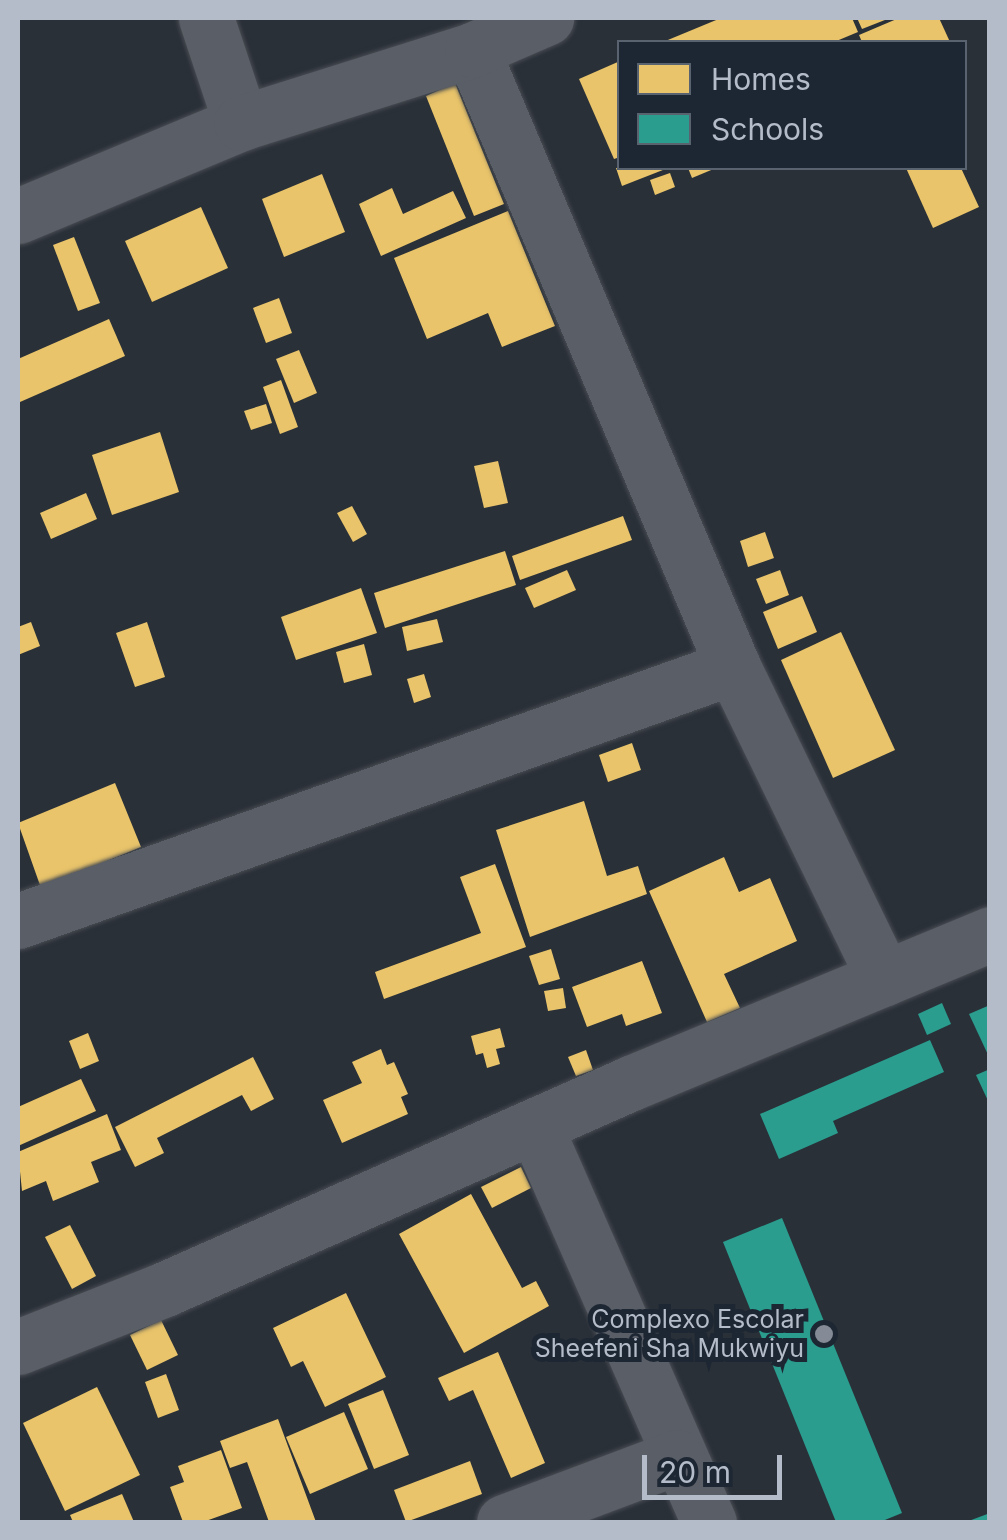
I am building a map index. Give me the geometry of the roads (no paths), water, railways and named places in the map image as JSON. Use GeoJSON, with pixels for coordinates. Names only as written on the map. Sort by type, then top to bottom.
{"type":"FeatureCollection","features":[{"type":"Feature","properties":{"kind":"street"},"geometry":{"type":"LineString","coordinates":[[206,18],[241,123]]}},
{"type":"Feature","properties":{"kind":"street"},"geometry":{"type":"LineString","coordinates":[[18,216],[241,123],[472,50],[546,18]]}},
{"type":"Feature","properties":{"kind":"street"},"geometry":{"type":"LineString","coordinates":[[472,50],[733,667],[884,978]]}},
{"type":"Feature","properties":{"kind":"street"},"geometry":{"type":"LineString","coordinates":[[18,922],[733,667]]}},
{"type":"Feature","properties":{"kind":"street"},"geometry":{"type":"LineString","coordinates":[[18,1347],[165,1289],[535,1126],[990,934]]}},
{"type":"Feature","properties":{"kind":"street"},"geometry":{"type":"LineString","coordinates":[[535,1126],[677,1457],[709,1522]]}},
{"type":"Feature","properties":{"kind":"street"},"geometry":{"type":"LineString","coordinates":[[504,1522],[677,1457]]}},
{"type":"Feature","properties":{"kind":"place","name":"Complexo Escolar Sheefeni Sha Mukwiyu"},"geometry":{"type":"Point","coordinates":[824,1334]}}]}
